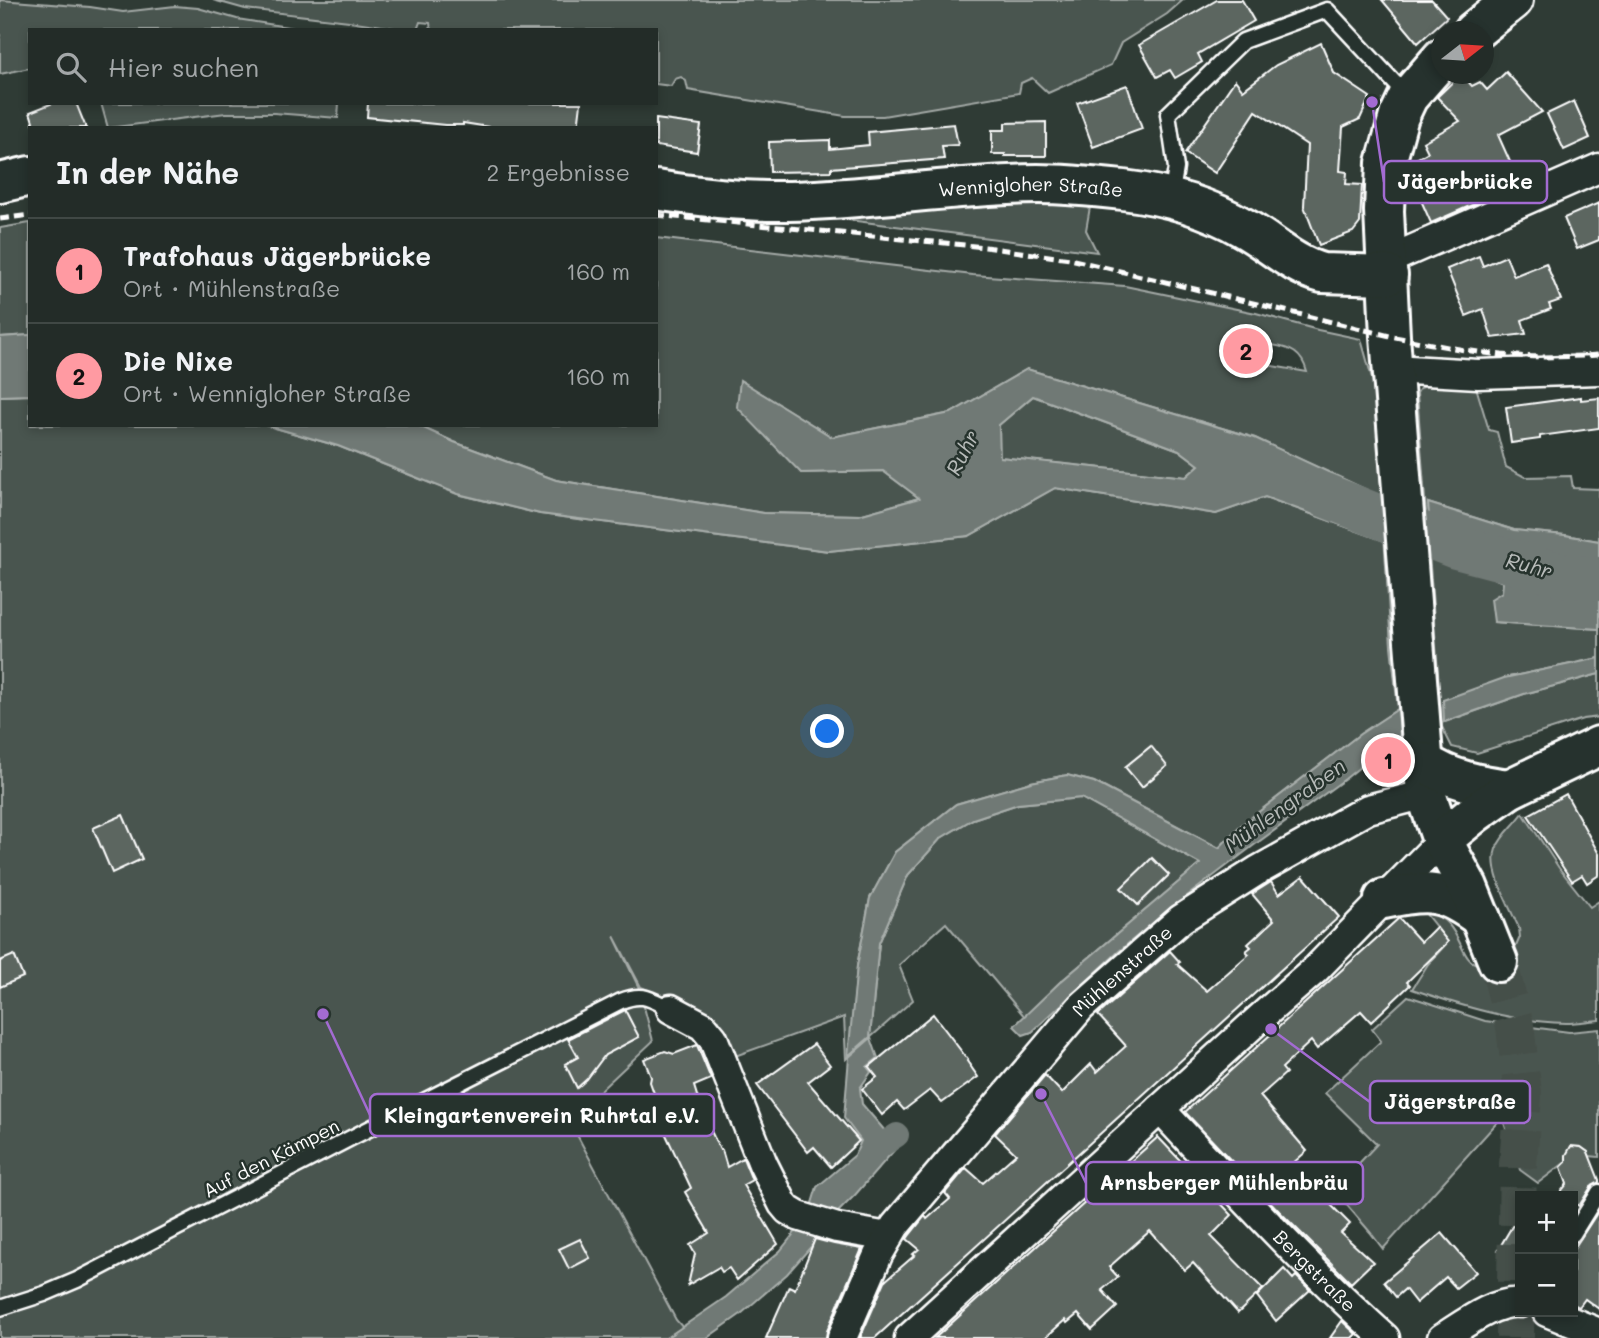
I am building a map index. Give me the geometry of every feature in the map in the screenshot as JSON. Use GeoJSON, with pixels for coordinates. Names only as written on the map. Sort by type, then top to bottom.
{"type":"FeatureCollection","features":[{"type":"Feature","properties":{"kind":"main road"},"geometry":{"type":"LineString","coordinates":[[1487,21],[1513,0]]}},
{"type":"Feature","properties":{"kind":"main road"},"geometry":{"type":"LineString","coordinates":[[1431,70],[1408,97],[1396,125],[1386,163],[1384,211],[1394,382],[1424,766],[1442,840],[1468,887],[1498,962]]}},
{"type":"Feature","properties":{"kind":"main road"},"geometry":{"type":"LineString","coordinates":[[0,183],[28,176]]}},
{"type":"Feature","properties":{"kind":"main road","name":"Wennigloher Straße"},"geometry":{"type":"LineString","coordinates":[[658,190],[709,197],[786,201],[833,200],[974,187],[1039,184],[1086,186],[1171,199],[1197,207],[1244,228],[1301,266],[1312,270],[1322,272],[1387,268]]}},
{"type":"Feature","properties":{"kind":"main road"},"geometry":{"type":"LineString","coordinates":[[1442,840],[1509,789],[1599,746]]}},
{"type":"Feature","properties":{"kind":"main road"},"geometry":{"type":"LineString","coordinates":[[1424,766],[1478,785],[1509,789]]}},
{"type":"Feature","properties":{"kind":"main road"},"geometry":{"type":"LineString","coordinates":[[1384,899],[1415,892],[1436,894],[1460,902],[1481,918]]}},
{"type":"Feature","properties":{"kind":"street"},"geometry":{"type":"LineString","coordinates":[[1387,268],[1599,168]]}},
{"type":"Feature","properties":{"kind":"street"},"geometry":{"type":"LineString","coordinates":[[1394,382],[1478,374],[1599,370]]}},
{"type":"Feature","properties":{"kind":"street","name":"Mühlenstraße"},"geometry":{"type":"LineString","coordinates":[[842,1338],[888,1237],[1081,1007],[1181,919],[1256,871],[1368,809],[1424,766]]}},
{"type":"Feature","properties":{"kind":"street"},"geometry":{"type":"LineString","coordinates":[[909,1338],[1315,970],[1442,840]]}},
{"type":"Feature","properties":{"kind":"street"},"geometry":{"type":"LineString","coordinates":[[671,1009],[703,1026],[713,1038],[763,1164],[788,1210],[798,1216],[837,1228],[888,1237]]}},
{"type":"Feature","properties":{"kind":"street","name":"Bergstraße"},"geometry":{"type":"LineString","coordinates":[[1160,1109],[1254,1210],[1384,1338]]}},
{"type":"Feature","properties":{"kind":"street"},"geometry":{"type":"LineString","coordinates":[[1442,1338],[1481,1314],[1515,1302]]}},
{"type":"Feature","properties":{"kind":"street"},"geometry":{"type":"LineString","coordinates":[[1557,1317],[1591,1334]]}},
{"type":"Feature","properties":{"kind":"lane"},"geometry":{"type":"LineString","coordinates":[[1171,199],[1176,168],[1168,114],[1243,41],[1326,10],[1408,97]]}},
{"type":"Feature","properties":{"kind":"lane","name":"Auf den Kämpen"},"geometry":{"type":"LineString","coordinates":[[0,1308],[77,1280],[621,1001],[639,996],[671,1009]]}},
{"type":"Feature","properties":{"kind":"lane"},"geometry":{"type":"LineString","coordinates":[[1578,1226],[1599,1192]]}},
{"type":"Feature","properties":{"kind":"shaded area"},"geometry":{"type":"Polygon","coordinates":[[[0,0],[123,12],[175,6],[198,8],[237,19],[294,28],[28,28],[28,68],[0,74],[0,0]]]}},
{"type":"Feature","properties":{"kind":"shaded area"},"geometry":{"type":"Polygon","coordinates":[[[213,0],[1183,0],[1167,14],[1121,43],[1111,65],[1048,93],[1032,78],[1021,83],[1019,93],[883,116],[845,116],[688,90],[686,81],[681,77],[675,79],[671,86],[658,84],[658,28],[431,28],[430,23],[420,22],[418,28],[395,28],[245,9],[213,0]]]}},
{"type":"Feature","properties":{"kind":"shaded area"},"geometry":{"type":"Polygon","coordinates":[[[102,105],[339,105],[338,118],[274,113],[226,113],[107,126],[102,105]]]}},
{"type":"Feature","properties":{"kind":"shaded area"},"geometry":{"type":"Polygon","coordinates":[[[1010,202],[1090,207],[1086,230],[1097,252],[825,217],[1010,202]]]}},
{"type":"Feature","properties":{"kind":"shaded area"},"geometry":{"type":"Polygon","coordinates":[[[28,223],[28,335],[0,337],[0,228],[28,223]]]}},
{"type":"Feature","properties":{"kind":"shaded area"},"geometry":{"type":"Polygon","coordinates":[[[658,238],[973,275],[1125,286],[1256,313],[1361,339],[1375,389],[1391,646],[1398,709],[1360,734],[1239,827],[1219,848],[1094,782],[1067,775],[1031,782],[956,804],[895,852],[870,898],[857,966],[849,1055],[870,1037],[879,943],[908,875],[941,838],[973,819],[1018,804],[1081,798],[1200,864],[1059,983],[1025,1017],[946,923],[899,965],[913,1000],[846,1059],[844,1017],[735,1056],[719,1020],[641,987],[614,936],[639,988],[653,1041],[569,1120],[676,1320],[692,1338],[682,1328],[666,1338],[0,1338],[0,396],[28,395],[28,427],[272,427],[338,446],[457,494],[540,514],[828,551],[969,536],[1055,488],[1216,514],[1265,497],[1382,540],[1379,496],[1255,438],[1027,369],[951,413],[832,437],[741,381],[801,473],[883,471],[919,498],[859,515],[764,513],[556,480],[421,427],[658,427],[658,238]],[[1272,345],[1260,349],[1249,362],[1307,372],[1299,356],[1290,350],[1272,345]]]}},
{"type":"Feature","properties":{"kind":"shaded area"},"geometry":{"type":"Polygon","coordinates":[[[1476,387],[1489,430],[1497,432],[1506,467],[1525,477],[1571,476],[1573,488],[1599,489],[1599,541],[1514,530],[1428,503],[1433,552],[1503,582],[1503,592],[1494,622],[1599,629],[1599,658],[1504,678],[1445,722],[1524,694],[1599,674],[1599,717],[1583,719],[1477,753],[1452,747],[1442,727],[1417,393],[1420,388],[1476,387]]]}},
{"type":"Feature","properties":{"kind":"shaded area"},"geometry":{"type":"Polygon","coordinates":[[[1033,396],[1179,450],[1199,465],[1186,477],[999,457],[999,425],[1033,396]]]}},
{"type":"Feature","properties":{"kind":"shaded area"},"geometry":{"type":"Polygon","coordinates":[[[1523,813],[1559,868],[1590,907],[1599,901],[1599,1020],[1566,1023],[1526,1020],[1468,1007],[1412,989],[1428,964],[1448,942],[1425,913],[1446,922],[1466,956],[1478,964],[1487,963],[1514,951],[1520,937],[1519,928],[1497,878],[1494,858],[1501,839],[1523,813]]]}},
{"type":"Feature","properties":{"kind":"shaded area"},"geometry":{"type":"Polygon","coordinates":[[[1408,996],[1485,1021],[1569,1032],[1599,1029],[1599,1157],[1589,1156],[1581,1147],[1572,1148],[1567,1161],[1538,1183],[1520,1170],[1502,1117],[1383,1249],[1334,1190],[1377,1144],[1325,1093],[1381,1041],[1372,1029],[1408,996]]]}},
{"type":"Feature","properties":{"kind":"water"},"geometry":{"type":"Polygon","coordinates":[[[28,335],[28,395],[0,396],[0,337],[28,335]]]}},
{"type":"Feature","properties":{"kind":"water"},"geometry":{"type":"Polygon","coordinates":[[[1027,369],[1255,438],[1380,496],[1382,540],[1265,497],[1216,514],[1055,488],[969,536],[829,551],[540,514],[458,494],[338,446],[272,427],[421,427],[556,480],[764,513],[859,515],[919,498],[883,471],[801,473],[737,407],[740,380],[832,437],[951,413],[1027,369]],[[1033,396],[999,425],[1000,457],[1186,477],[1199,465],[1179,450],[1033,396]]]}},
{"type":"Feature","properties":{"kind":"water"},"geometry":{"type":"Polygon","coordinates":[[[1428,503],[1514,530],[1599,541],[1599,629],[1494,622],[1491,599],[1502,592],[1503,582],[1432,552],[1428,503]]]}},
{"type":"Feature","properties":{"kind":"water"},"geometry":{"type":"Polygon","coordinates":[[[1599,658],[1599,674],[1524,694],[1444,722],[1443,700],[1504,678],[1599,658]]]}},
{"type":"Feature","properties":{"kind":"water"},"geometry":{"type":"Polygon","coordinates":[[[1398,709],[1400,735],[1166,912],[1118,952],[1032,1032],[1023,1035],[1014,1026],[1059,983],[1200,864],[1081,798],[1018,804],[973,819],[941,838],[908,875],[879,943],[870,1037],[848,1056],[857,966],[870,898],[895,852],[956,804],[1031,782],[1067,775],[1094,782],[1219,848],[1239,827],[1360,734],[1398,709]]]}},
{"type":"Feature","properties":{"kind":"water"},"geometry":{"type":"Polygon","coordinates":[[[871,1038],[878,1058],[867,1067],[871,1072],[860,1088],[862,1104],[898,1146],[833,1217],[808,1216],[817,1187],[855,1155],[861,1141],[844,1118],[849,1057],[871,1038]]]}},
{"type":"Feature","properties":{"kind":"water"},"geometry":{"type":"Polygon","coordinates":[[[804,1221],[823,1233],[787,1274],[741,1314],[707,1338],[666,1338],[726,1297],[780,1251],[804,1221]]]}},
{"type":"Feature","properties":{"kind":"building"},"geometry":{"type":"Polygon","coordinates":[[[1217,0],[1242,0],[1254,21],[1198,54],[1202,62],[1175,78],[1170,70],[1157,77],[1139,45],[1217,0]]]}},
{"type":"Feature","properties":{"kind":"building"},"geometry":{"type":"Polygon","coordinates":[[[1382,0],[1432,0],[1447,17],[1443,21],[1431,21],[1431,31],[1418,43],[1382,0]]]}},
{"type":"Feature","properties":{"kind":"building"},"geometry":{"type":"Polygon","coordinates":[[[1321,43],[1334,73],[1370,97],[1360,119],[1343,127],[1340,171],[1347,172],[1346,184],[1362,185],[1360,223],[1353,232],[1319,245],[1304,206],[1307,145],[1256,111],[1215,173],[1185,153],[1235,80],[1243,90],[1276,65],[1321,43]]]}},
{"type":"Feature","properties":{"kind":"building"},"geometry":{"type":"Polygon","coordinates":[[[1506,72],[1542,112],[1498,135],[1520,184],[1431,223],[1416,189],[1424,185],[1413,161],[1428,152],[1423,142],[1460,121],[1437,97],[1451,84],[1482,84],[1487,90],[1506,72]]]}},
{"type":"Feature","properties":{"kind":"building"},"geometry":{"type":"Polygon","coordinates":[[[1127,85],[1142,129],[1093,147],[1077,103],[1127,85]]]}},
{"type":"Feature","properties":{"kind":"building"},"geometry":{"type":"Polygon","coordinates":[[[1574,101],[1590,138],[1564,150],[1547,114],[1574,101]]]}},
{"type":"Feature","properties":{"kind":"building"},"geometry":{"type":"Polygon","coordinates":[[[48,105],[77,105],[85,126],[34,126],[30,112],[48,105]]]}},
{"type":"Feature","properties":{"kind":"building"},"geometry":{"type":"Polygon","coordinates":[[[368,105],[581,105],[578,126],[482,126],[463,123],[445,125],[367,117],[368,105]]]}},
{"type":"Feature","properties":{"kind":"building"},"geometry":{"type":"Polygon","coordinates":[[[656,119],[701,125],[697,152],[658,146],[656,119]]]}},
{"type":"Feature","properties":{"kind":"building"},"geometry":{"type":"Polygon","coordinates":[[[1046,122],[1046,156],[992,154],[992,130],[1005,130],[1005,123],[1046,122]]]}},
{"type":"Feature","properties":{"kind":"building"},"geometry":{"type":"Polygon","coordinates":[[[954,124],[958,145],[942,146],[944,159],[831,168],[831,171],[770,172],[769,142],[830,140],[830,149],[869,145],[868,132],[954,124]]]}},
{"type":"Feature","properties":{"kind":"building"},"geometry":{"type":"Polygon","coordinates":[[[1599,203],[1599,240],[1577,249],[1564,218],[1599,203]]]}},
{"type":"Feature","properties":{"kind":"building"},"geometry":{"type":"Polygon","coordinates":[[[1479,256],[1483,266],[1506,256],[1514,276],[1546,263],[1561,300],[1549,304],[1551,309],[1522,320],[1526,334],[1492,338],[1483,309],[1466,316],[1447,269],[1479,256]]]}},
{"type":"Feature","properties":{"kind":"building"},"geometry":{"type":"Polygon","coordinates":[[[1581,397],[1581,400],[1599,398],[1599,428],[1511,443],[1506,407],[1581,397]]]}},
{"type":"Feature","properties":{"kind":"building"},"geometry":{"type":"Polygon","coordinates":[[[1151,746],[1167,766],[1142,787],[1125,767],[1151,746]]]}},
{"type":"Feature","properties":{"kind":"building"},"geometry":{"type":"Polygon","coordinates":[[[1388,746],[1400,751],[1398,770],[1388,775],[1377,765],[1379,755],[1388,746]]]}},
{"type":"Feature","properties":{"kind":"building"},"geometry":{"type":"Polygon","coordinates":[[[1566,794],[1599,854],[1599,875],[1587,883],[1582,875],[1572,881],[1528,815],[1566,794]]]}},
{"type":"Feature","properties":{"kind":"building"},"geometry":{"type":"Polygon","coordinates":[[[123,815],[142,859],[112,873],[93,828],[123,815]]]}},
{"type":"Feature","properties":{"kind":"building"},"geometry":{"type":"Polygon","coordinates":[[[1152,858],[1169,875],[1138,905],[1121,888],[1152,858]]]}},
{"type":"Feature","properties":{"kind":"building"},"geometry":{"type":"Polygon","coordinates":[[[1303,876],[1339,917],[875,1338],[860,1338],[885,1281],[919,1249],[907,1239],[925,1216],[927,1219],[950,1199],[945,1193],[966,1168],[983,1183],[1016,1154],[995,1134],[1045,1075],[1062,1093],[1091,1064],[1097,1072],[1126,1046],[1098,1015],[1170,951],[1180,962],[1177,964],[1207,991],[1249,954],[1246,951],[1251,947],[1248,944],[1274,920],[1252,894],[1271,882],[1279,894],[1303,876]]]}},
{"type":"Feature","properties":{"kind":"building"},"geometry":{"type":"Polygon","coordinates":[[[1399,918],[1421,942],[1436,927],[1448,942],[1407,982],[1410,985],[1371,1022],[1361,1011],[1317,1049],[1311,1041],[1282,1068],[1286,1073],[1260,1096],[1307,1151],[1292,1164],[1328,1194],[1324,1198],[1350,1224],[1341,1233],[1373,1262],[1351,1283],[1185,1112],[1399,918]]]}},
{"type":"Feature","properties":{"kind":"building"},"geometry":{"type":"Polygon","coordinates":[[[14,955],[23,977],[0,987],[0,961],[14,955]]]}},
{"type":"Feature","properties":{"kind":"building"},"geometry":{"type":"Polygon","coordinates":[[[625,1010],[639,1037],[605,1055],[577,1088],[565,1064],[578,1057],[568,1039],[625,1010]]]}},
{"type":"Feature","properties":{"kind":"building"},"geometry":{"type":"Polygon","coordinates":[[[933,1014],[978,1077],[942,1103],[930,1090],[904,1110],[897,1102],[882,1115],[862,1089],[877,1077],[869,1067],[933,1014]]]}},
{"type":"Feature","properties":{"kind":"building"},"geometry":{"type":"Polygon","coordinates":[[[814,1044],[830,1065],[808,1082],[859,1141],[831,1167],[814,1147],[808,1152],[757,1085],[814,1044]]]}},
{"type":"Feature","properties":{"kind":"building"},"geometry":{"type":"Polygon","coordinates":[[[697,1045],[711,1079],[694,1086],[702,1112],[722,1150],[727,1167],[743,1158],[752,1180],[743,1185],[778,1244],[737,1280],[729,1268],[722,1272],[719,1267],[688,1285],[695,1254],[690,1245],[709,1233],[685,1192],[691,1188],[661,1124],[686,1112],[655,1096],[644,1059],[665,1051],[674,1054],[697,1045]]]}},
{"type":"Feature","properties":{"kind":"building"},"geometry":{"type":"Polygon","coordinates":[[[1158,1137],[1232,1215],[1211,1236],[1263,1289],[1238,1313],[1193,1263],[1185,1270],[1150,1231],[1109,1267],[1118,1277],[1102,1290],[1117,1307],[1092,1330],[1078,1314],[1067,1323],[1065,1320],[1045,1338],[935,1338],[1158,1137]]]}},
{"type":"Feature","properties":{"kind":"building"},"geometry":{"type":"Polygon","coordinates":[[[1571,1146],[1581,1147],[1588,1152],[1599,1180],[1579,1206],[1578,1191],[1561,1191],[1567,1184],[1561,1167],[1566,1162],[1571,1146]]]}},
{"type":"Feature","properties":{"kind":"building"},"geometry":{"type":"Polygon","coordinates":[[[1599,1210],[1599,1309],[1585,1299],[1578,1306],[1578,1242],[1599,1210]]]}},
{"type":"Feature","properties":{"kind":"building"},"geometry":{"type":"Polygon","coordinates":[[[1515,1221],[1515,1261],[1498,1250],[1515,1221]]]}},
{"type":"Feature","properties":{"kind":"building"},"geometry":{"type":"Polygon","coordinates":[[[1442,1233],[1476,1272],[1456,1288],[1446,1277],[1416,1303],[1405,1289],[1396,1297],[1384,1282],[1442,1233]]]}},
{"type":"Feature","properties":{"kind":"building"},"geometry":{"type":"Polygon","coordinates":[[[580,1239],[590,1258],[569,1269],[559,1249],[580,1239]]]}},
{"type":"Feature","properties":{"kind":"building"},"geometry":{"type":"Polygon","coordinates":[[[815,1239],[862,1249],[826,1338],[766,1338],[789,1286],[795,1289],[815,1239]]]}},
{"type":"Feature","properties":{"kind":"building"},"geometry":{"type":"Polygon","coordinates":[[[1284,1269],[1293,1279],[1296,1276],[1310,1290],[1276,1321],[1257,1296],[1284,1269]]]}},
{"type":"Feature","properties":{"kind":"building"},"geometry":{"type":"Polygon","coordinates":[[[1342,1321],[1356,1334],[1352,1338],[1330,1338],[1342,1321]]]}},
{"type":"Feature","properties":{"kind":"waterway","name":"Ruhr"},"geometry":{"type":"LineString","coordinates":[[1324,495],[1456,547],[1562,575],[1599,579]]}},
{"type":"Feature","properties":{"kind":"waterway","name":"Mühlengraben"},"geometry":{"type":"LineString","coordinates":[[866,1160],[897,1135]]}},
{"type":"Feature","properties":{"kind":"tunnel"},"geometry":{"type":"LineString","coordinates":[[1498,962],[1515,1026],[1523,1094],[1518,1164],[1515,1338]]}},
{"type":"Feature","properties":{"kind":"railway"},"geometry":{"type":"LineString","coordinates":[[0,219],[28,215]]}},
{"type":"Feature","properties":{"kind":"railway"},"geometry":{"type":"LineString","coordinates":[[658,215],[985,247],[1070,259],[1446,347],[1514,356],[1599,355]]}},
{"type":"Feature","properties":{"kind":"place","name":"Jägerbrücke"},"geometry":{"type":"Point","coordinates":[1372,102]}},
{"type":"Feature","properties":{"kind":"place","name":"Die Nixe"},"geometry":{"type":"Point","coordinates":[1246,351]}},
{"type":"Feature","properties":{"kind":"place","name":"Trafohaus Jägerbrücke"},"geometry":{"type":"Point","coordinates":[1388,760]}},
{"type":"Feature","properties":{"kind":"place","name":"Kleingartenverein Ruhrtal e.V."},"geometry":{"type":"Point","coordinates":[323,1014]}},
{"type":"Feature","properties":{"kind":"place","name":"Jägerstraße"},"geometry":{"type":"Point","coordinates":[1271,1029]}},
{"type":"Feature","properties":{"kind":"place","name":"Arnsberger Mühlenbräu"},"geometry":{"type":"Point","coordinates":[1041,1094]}}]}
